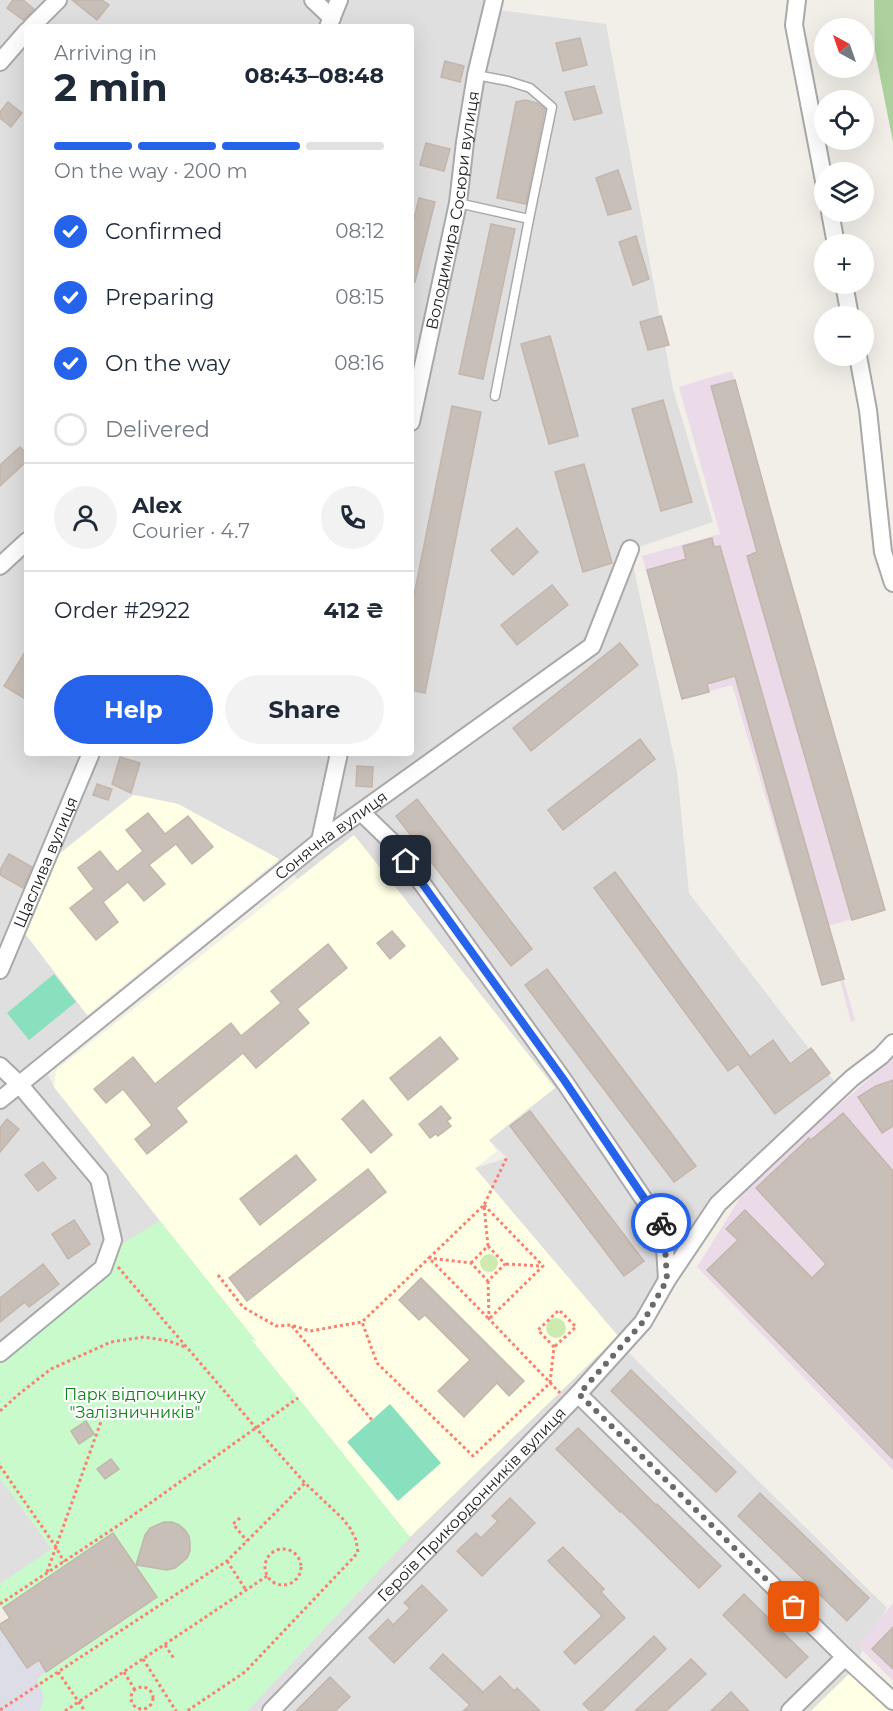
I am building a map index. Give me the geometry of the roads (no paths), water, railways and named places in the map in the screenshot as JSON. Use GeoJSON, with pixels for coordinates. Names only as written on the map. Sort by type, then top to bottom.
{"type":"FeatureCollection","features":[{"type":"Feature","properties":{"kind":"street"},"geometry":{"type":"LineString","coordinates":[[34,24],[58,0]]}},
{"type":"Feature","properties":{"kind":"street"},"geometry":{"type":"LineString","coordinates":[[314,0],[330,22]]}},
{"type":"Feature","properties":{"kind":"street"},"geometry":{"type":"LineString","coordinates":[[330,22],[339,0]]}},
{"type":"Feature","properties":{"kind":"street","name":"Володимира Сосюри вулиця"},"geometry":{"type":"LineString","coordinates":[[414,408],[458,203],[476,75],[494,0]]}},
{"type":"Feature","properties":{"kind":"street"},"geometry":{"type":"LineString","coordinates":[[797,0],[794,25],[820,162]]}},
{"type":"Feature","properties":{"kind":"street"},"geometry":{"type":"LineString","coordinates":[[0,62],[24,34]]}},
{"type":"Feature","properties":{"kind":"street"},"geometry":{"type":"LineString","coordinates":[[860,366],[868,410],[883,552],[893,582]]}},
{"type":"Feature","properties":{"kind":"street"},"geometry":{"type":"LineString","coordinates":[[0,566],[24,544]]}},
{"type":"Feature","properties":{"kind":"street","name":"Сонячна вулиця"},"geometry":{"type":"LineString","coordinates":[[0,1100],[320,841],[592,646],[630,549]]}},
{"type":"Feature","properties":{"kind":"street","name":"Щаслива вулиця"},"geometry":{"type":"LineString","coordinates":[[0,970],[91,756]]}},
{"type":"Feature","properties":{"kind":"street"},"geometry":{"type":"LineString","coordinates":[[320,841],[338,756]]}},
{"type":"Feature","properties":{"kind":"street"},"geometry":{"type":"LineString","coordinates":[[361,812],[393,843],[564,1080],[664,1229],[667,1280]]}},
{"type":"Feature","properties":{"kind":"street","name":"Героїв Прикордонників вулиця"},"geometry":{"type":"LineString","coordinates":[[271,1711],[574,1399],[643,1322],[667,1280],[718,1204],[852,1078],[881,1056],[893,1042]]}},
{"type":"Feature","properties":{"kind":"street"},"geometry":{"type":"LineString","coordinates":[[0,1066],[19,1084],[99,1179],[113,1240],[103,1268],[0,1353]]}},
{"type":"Feature","properties":{"kind":"street"},"geometry":{"type":"LineString","coordinates":[[574,1399],[893,1701]]}},
{"type":"Feature","properties":{"kind":"street"},"geometry":{"type":"LineString","coordinates":[[790,1711],[845,1657]]}},
{"type":"Feature","properties":{"kind":"lane"},"geometry":{"type":"LineString","coordinates":[[476,75],[530,88],[552,107],[495,396]]}},
{"type":"Feature","properties":{"kind":"lane"},"geometry":{"type":"LineString","coordinates":[[458,203],[529,219]]}},
{"type":"Feature","properties":{"kind":"park label","name":"Парк відпочинку \"Залізничників\""},"geometry":{"type":"Point","coordinates":[135,1403]}}]}
